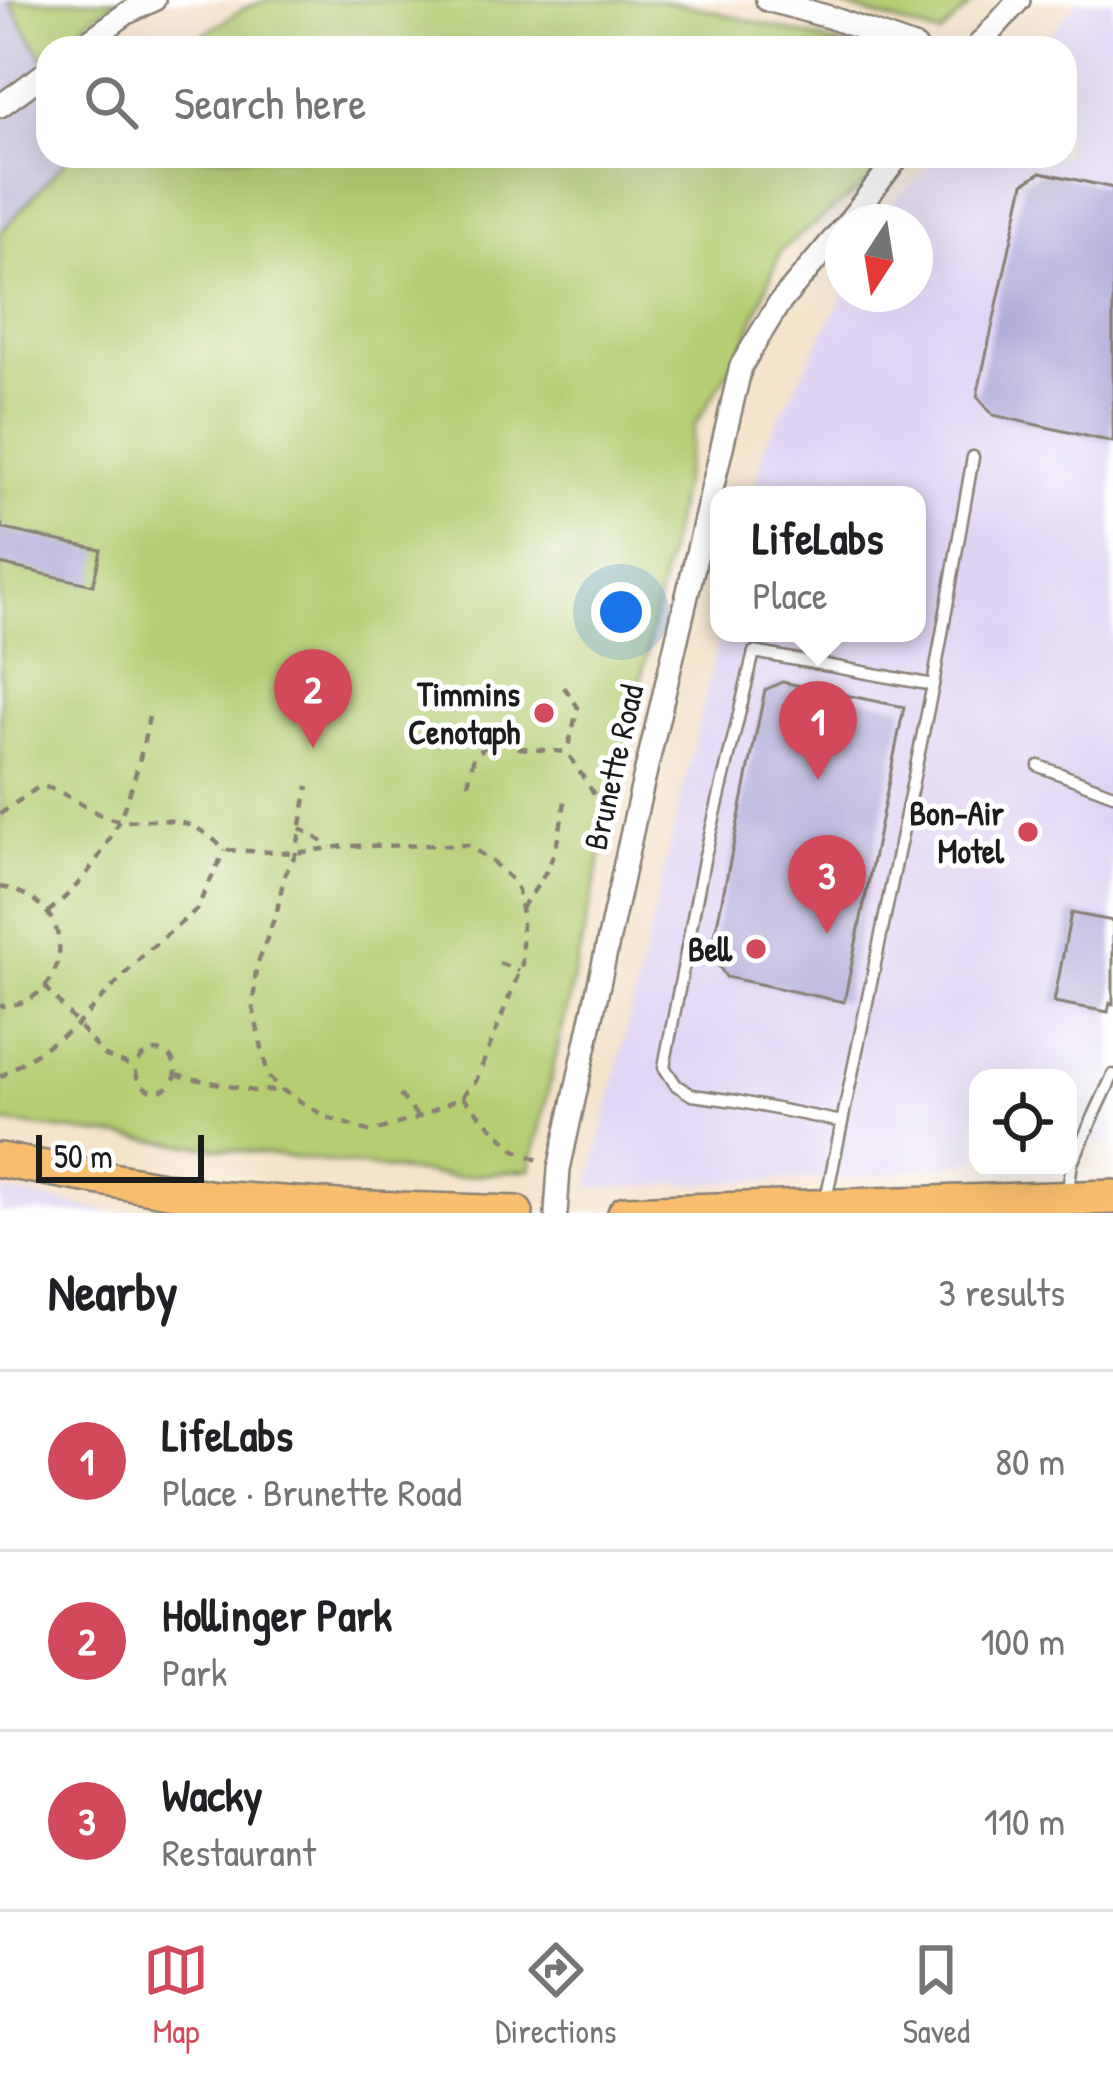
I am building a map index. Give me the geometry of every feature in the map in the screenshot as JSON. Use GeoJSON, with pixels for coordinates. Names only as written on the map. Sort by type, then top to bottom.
{"type":"FeatureCollection","features":[{"type":"Feature","properties":{"kind":"main road"},"geometry":{"type":"LineString","coordinates":[[0,1160],[213,1198],[516,1213]]}},
{"type":"Feature","properties":{"kind":"main road"},"geometry":{"type":"LineString","coordinates":[[625,1213],[1113,1197]]}},
{"type":"Feature","properties":{"kind":"street"},"geometry":{"type":"LineString","coordinates":[[97,36],[154,0]]}},
{"type":"Feature","properties":{"kind":"street"},"geometry":{"type":"LineString","coordinates":[[767,0],[882,36]]}},
{"type":"Feature","properties":{"kind":"street"},"geometry":{"type":"LineString","coordinates":[[987,36],[1019,0]]}},
{"type":"Feature","properties":{"kind":"street"},"geometry":{"type":"LineString","coordinates":[[0,106],[36,80]]}},
{"type":"Feature","properties":{"kind":"street","name":"Brunette Road"},"geometry":{"type":"LineString","coordinates":[[861,204],[890,168]]}},
{"type":"Feature","properties":{"kind":"street","name":"Brunette Road"},"geometry":{"type":"LineString","coordinates":[[713,486],[741,366],[778,305],[825,249]]}},
{"type":"Feature","properties":{"kind":"street","name":"Brunette Road"},"geometry":{"type":"LineString","coordinates":[[556,1213],[560,1169],[641,790],[710,497]]}},
{"type":"Feature","properties":{"kind":"lane"},"geometry":{"type":"LineString","coordinates":[[824,1208],[890,903],[973,457]]}},
{"type":"Feature","properties":{"kind":"lane"},"geometry":{"type":"LineString","coordinates":[[842,1122],[692,1095],[676,1085],[664,1067],[704,860],[754,652],[933,685]]}},
{"type":"Feature","properties":{"kind":"lane"},"geometry":{"type":"LineString","coordinates":[[1039,766],[1113,794]]}},
{"type":"Feature","properties":{"kind":"lane"},"geometry":{"type":"LineString","coordinates":[[1066,1199],[1072,1162],[1113,1075]]}},
{"type":"Feature","properties":{"kind":"path"},"geometry":{"type":"LineString","coordinates":[[564,687],[578,707],[567,752],[603,808]]}},
{"type":"Feature","properties":{"kind":"path"},"geometry":{"type":"LineString","coordinates":[[48,912],[87,876],[120,821],[140,766],[149,717]]}},
{"type":"Feature","properties":{"kind":"path"},"geometry":{"type":"LineString","coordinates":[[468,784],[474,756],[506,731],[518,748],[567,752]]}},
{"type":"Feature","properties":{"kind":"path"},"geometry":{"type":"LineString","coordinates":[[0,814],[40,786],[54,788],[84,808],[120,821],[174,819],[206,831],[225,850],[296,853],[468,845],[494,863],[518,890],[523,939],[519,971],[476,1081],[462,1097],[371,1132],[337,1123],[282,1090],[268,1076],[253,1008],[256,968],[296,853],[308,786]]}},
{"type":"Feature","properties":{"kind":"path"},"geometry":{"type":"LineString","coordinates":[[521,908],[556,853],[565,801]]}},
{"type":"Feature","properties":{"kind":"path"},"geometry":{"type":"LineString","coordinates":[[300,828],[331,848]]}},
{"type":"Feature","properties":{"kind":"path"},"geometry":{"type":"LineString","coordinates":[[0,1077],[77,1025],[145,954],[196,910],[225,850]]}},
{"type":"Feature","properties":{"kind":"path"},"geometry":{"type":"LineString","coordinates":[[0,887],[37,899],[58,932],[60,951],[45,986],[29,999],[0,1006]]}},
{"type":"Feature","properties":{"kind":"path"},"geometry":{"type":"LineString","coordinates":[[499,963],[519,971]]}},
{"type":"Feature","properties":{"kind":"path"},"geometry":{"type":"LineString","coordinates":[[45,986],[103,1055],[136,1068]]}},
{"type":"Feature","properties":{"kind":"path"},"geometry":{"type":"LineString","coordinates":[[160,1051],[175,1062],[176,1075],[169,1087],[156,1091],[143,1087],[136,1068],[147,1052],[160,1051]]}},
{"type":"Feature","properties":{"kind":"path"},"geometry":{"type":"LineString","coordinates":[[176,1075],[253,1091],[282,1090]]}},
{"type":"Feature","properties":{"kind":"path"},"geometry":{"type":"LineString","coordinates":[[400,1095],[418,1117]]}},
{"type":"Feature","properties":{"kind":"path"},"geometry":{"type":"LineString","coordinates":[[462,1097],[515,1150],[560,1169]]}},
{"type":"Feature","properties":{"kind":"shaded area"},"geometry":{"type":"Polygon","coordinates":[[[0,0],[9,0],[36,46],[36,168],[59,168],[0,233],[0,0]]]}},
{"type":"Feature","properties":{"kind":"shaded area"},"geometry":{"type":"Polygon","coordinates":[[[1078,0],[1113,0],[1113,1141],[1077,1147],[1077,1069],[969,1069],[969,1162],[865,1177],[589,1188],[718,642],[926,642],[926,486],[755,486],[764,447],[835,312],[933,312],[933,204],[891,204],[927,168],[1077,168],[1077,36],[1049,36],[1078,0]]]}},
{"type":"Feature","properties":{"kind":"shaded area"},"geometry":{"type":"Polygon","coordinates":[[[0,1190],[118,1213],[0,1213],[0,1190]]]}},
{"type":"Feature","properties":{"kind":"green space"},"geometry":{"type":"Polygon","coordinates":[[[9,0],[122,0],[70,36],[36,36],[36,47],[9,0]]]}},
{"type":"Feature","properties":{"kind":"green space"},"geometry":{"type":"Polygon","coordinates":[[[267,0],[656,0],[809,36],[201,36],[244,8],[267,0]]]}},
{"type":"Feature","properties":{"kind":"green space"},"geometry":{"type":"Polygon","coordinates":[[[824,0],[976,0],[940,35],[824,0]]]}},
{"type":"Feature","properties":{"kind":"green space"},"geometry":{"type":"Polygon","coordinates":[[[59,168],[878,168],[871,180],[840,204],[825,204],[825,216],[781,250],[743,348],[694,426],[530,1170],[455,1177],[0,1122],[0,233],[59,168]]]}},
{"type":"Feature","properties":{"kind":"building"},"geometry":{"type":"Polygon","coordinates":[[[1041,172],[1113,188],[1113,442],[993,415],[977,396],[1024,183],[1041,172]]]}},
{"type":"Feature","properties":{"kind":"building"},"geometry":{"type":"Polygon","coordinates":[[[0,522],[4,529],[101,550],[93,585],[0,564],[0,522]]]}},
{"type":"Feature","properties":{"kind":"building"},"geometry":{"type":"Polygon","coordinates":[[[782,682],[904,707],[844,1002],[726,977],[711,954],[765,690],[782,682]]]}},
{"type":"Feature","properties":{"kind":"building"},"geometry":{"type":"Polygon","coordinates":[[[1071,913],[1113,921],[1113,1004],[1108,1012],[1054,1002],[1071,913]]]}},
{"type":"Feature","properties":{"kind":"place","name":"Timmins Cenotaph"},"geometry":{"type":"Point","coordinates":[544,713]}},
{"type":"Feature","properties":{"kind":"place","name":"Hollinger Park"},"geometry":{"type":"Point","coordinates":[313,748]}},
{"type":"Feature","properties":{"kind":"place","name":"LifeLabs"},"geometry":{"type":"Point","coordinates":[818,780]}},
{"type":"Feature","properties":{"kind":"place","name":"Bon-Air Motel"},"geometry":{"type":"Point","coordinates":[1028,832]}},
{"type":"Feature","properties":{"kind":"place","name":"Wacky"},"geometry":{"type":"Point","coordinates":[827,934]}},
{"type":"Feature","properties":{"kind":"place","name":"Bell"},"geometry":{"type":"Point","coordinates":[756,949]}}]}
